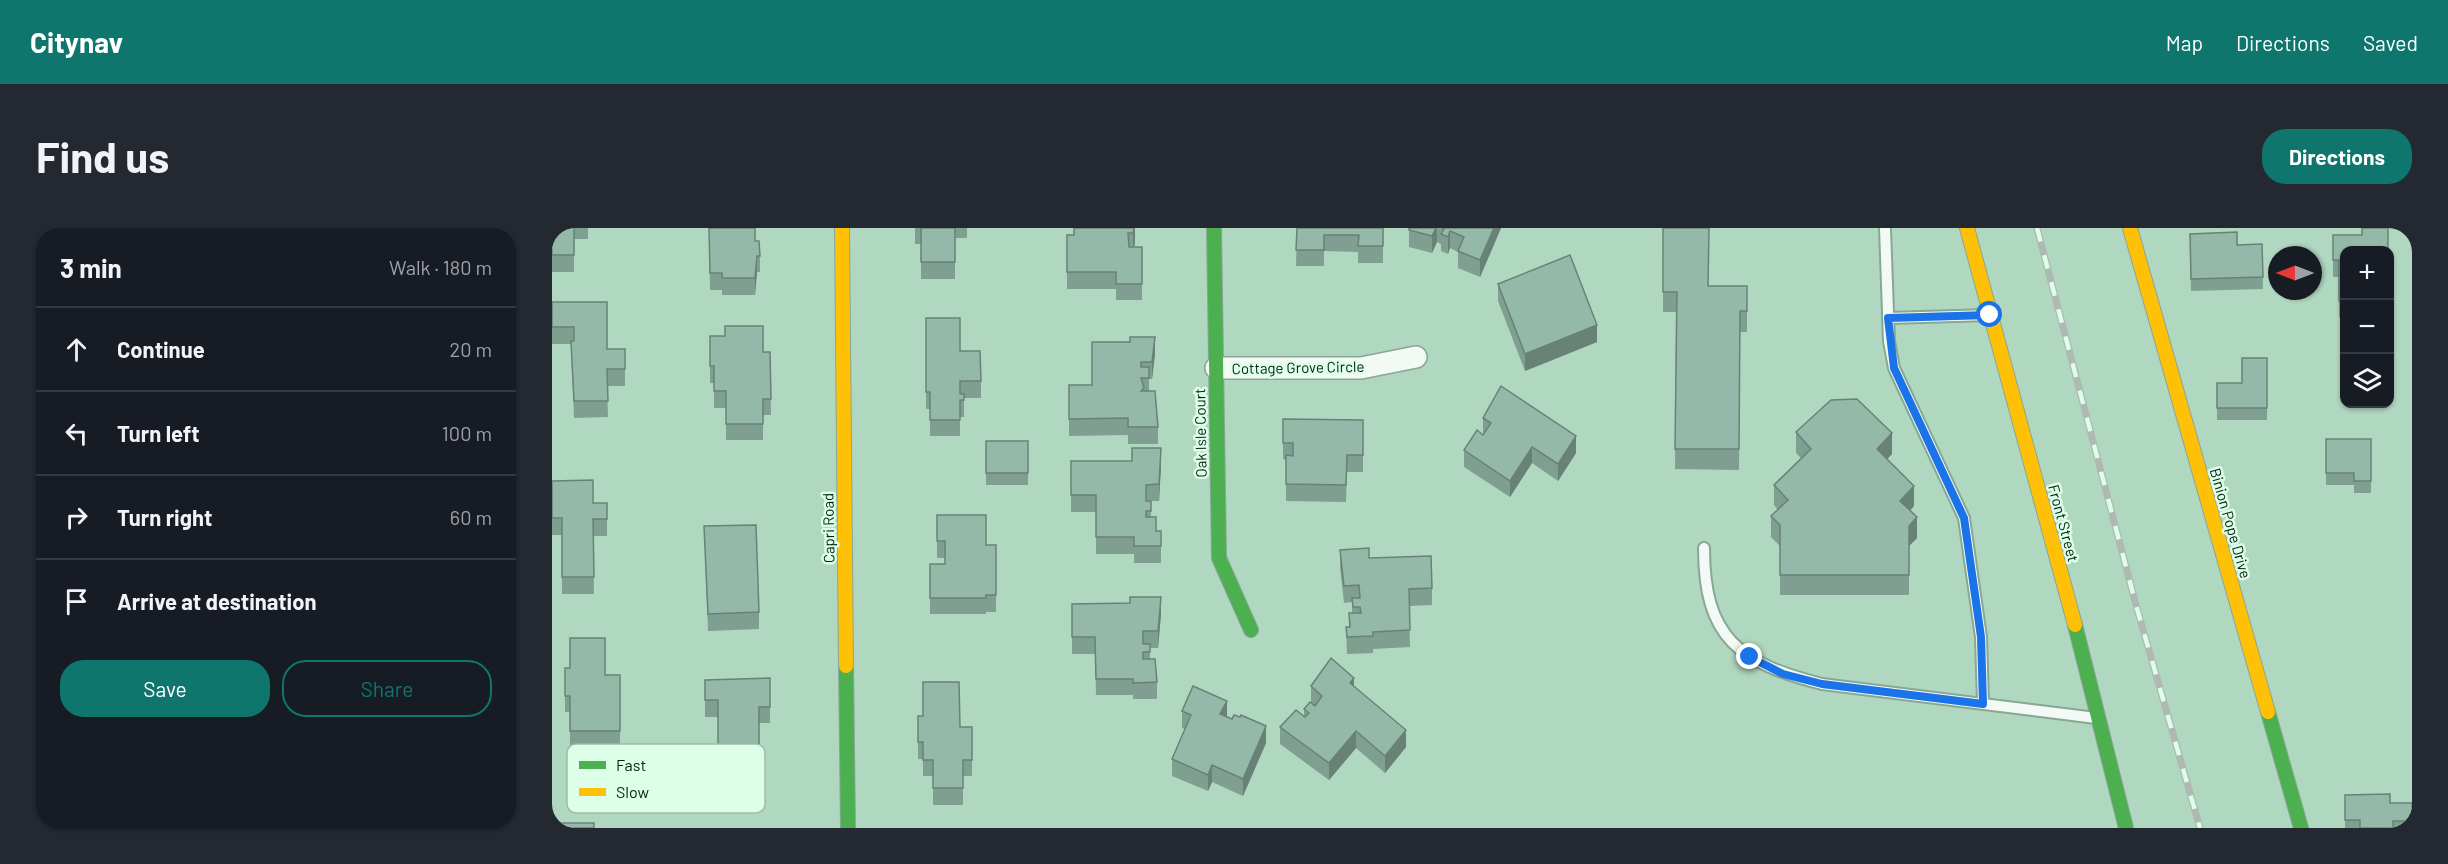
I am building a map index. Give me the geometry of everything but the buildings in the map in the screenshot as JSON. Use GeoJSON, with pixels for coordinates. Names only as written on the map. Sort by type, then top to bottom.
{"type":"FeatureCollection","features":[{"type":"Feature","properties":{"kind":"street","name":"Capri Road"},"geometry":{"type":"LineString","coordinates":[[842,228],[848,828]]}},
{"type":"Feature","properties":{"kind":"street","name":"Oak Isle Court"},"geometry":{"type":"LineString","coordinates":[[1214,228],[1219,558],[1251,630]]}},
{"type":"Feature","properties":{"kind":"street","name":"Front Street"},"geometry":{"type":"LineString","coordinates":[[1967,228],[2100,718],[2126,828]]}},
{"type":"Feature","properties":{"kind":"street","name":"Binion Pope Drive"},"geometry":{"type":"LineString","coordinates":[[2130,228],[2301,828]]}},
{"type":"Feature","properties":{"kind":"street","name":"Cottage Grove Circle"},"geometry":{"type":"LineString","coordinates":[[1216,368],[1361,368],[1416,357]]}},
{"type":"Feature","properties":{"kind":"lane"},"geometry":{"type":"LineString","coordinates":[[1885,228],[1888,318],[1894,368],[1964,518],[1981,637],[1983,704]]}},
{"type":"Feature","properties":{"kind":"lane"},"geometry":{"type":"LineString","coordinates":[[1888,318],[1990,315]]}},
{"type":"Feature","properties":{"kind":"lane"},"geometry":{"type":"LineString","coordinates":[[1704,548],[1704,583],[1712,612],[1724,634],[1750,657],[1783,674],[1822,684],[2100,718]]}},
{"type":"Feature","properties":{"kind":"railway"},"geometry":{"type":"LineString","coordinates":[[2037,228],[2136,605],[2200,828]]}},
{"type":"Feature","properties":{"kind":"traffic: fast"},"geometry":{"type":"LineString","coordinates":[[1214,228],[1219,558],[1251,630]]}},
{"type":"Feature","properties":{"kind":"traffic: fast"},"geometry":{"type":"LineString","coordinates":[[2075,625],[2126,828]]}},
{"type":"Feature","properties":{"kind":"traffic: fast"},"geometry":{"type":"LineString","coordinates":[[846,666],[848,828]]}},
{"type":"Feature","properties":{"kind":"traffic: fast"},"geometry":{"type":"LineString","coordinates":[[2268,712],[2301,828]]}},
{"type":"Feature","properties":{"kind":"traffic: slow"},"geometry":{"type":"LineString","coordinates":[[842,228],[846,666]]}},
{"type":"Feature","properties":{"kind":"traffic: slow"},"geometry":{"type":"LineString","coordinates":[[1967,228],[2075,625]]}},
{"type":"Feature","properties":{"kind":"traffic: slow"},"geometry":{"type":"LineString","coordinates":[[2130,228],[2268,712]]}},
{"type":"Feature","properties":{"kind":"route"},"geometry":{"type":"LineString","coordinates":[[1750,657],[1783,674],[1822,684],[1983,704],[1981,637],[1964,518],[1894,368],[1888,318],[1990,315]]}}]}
